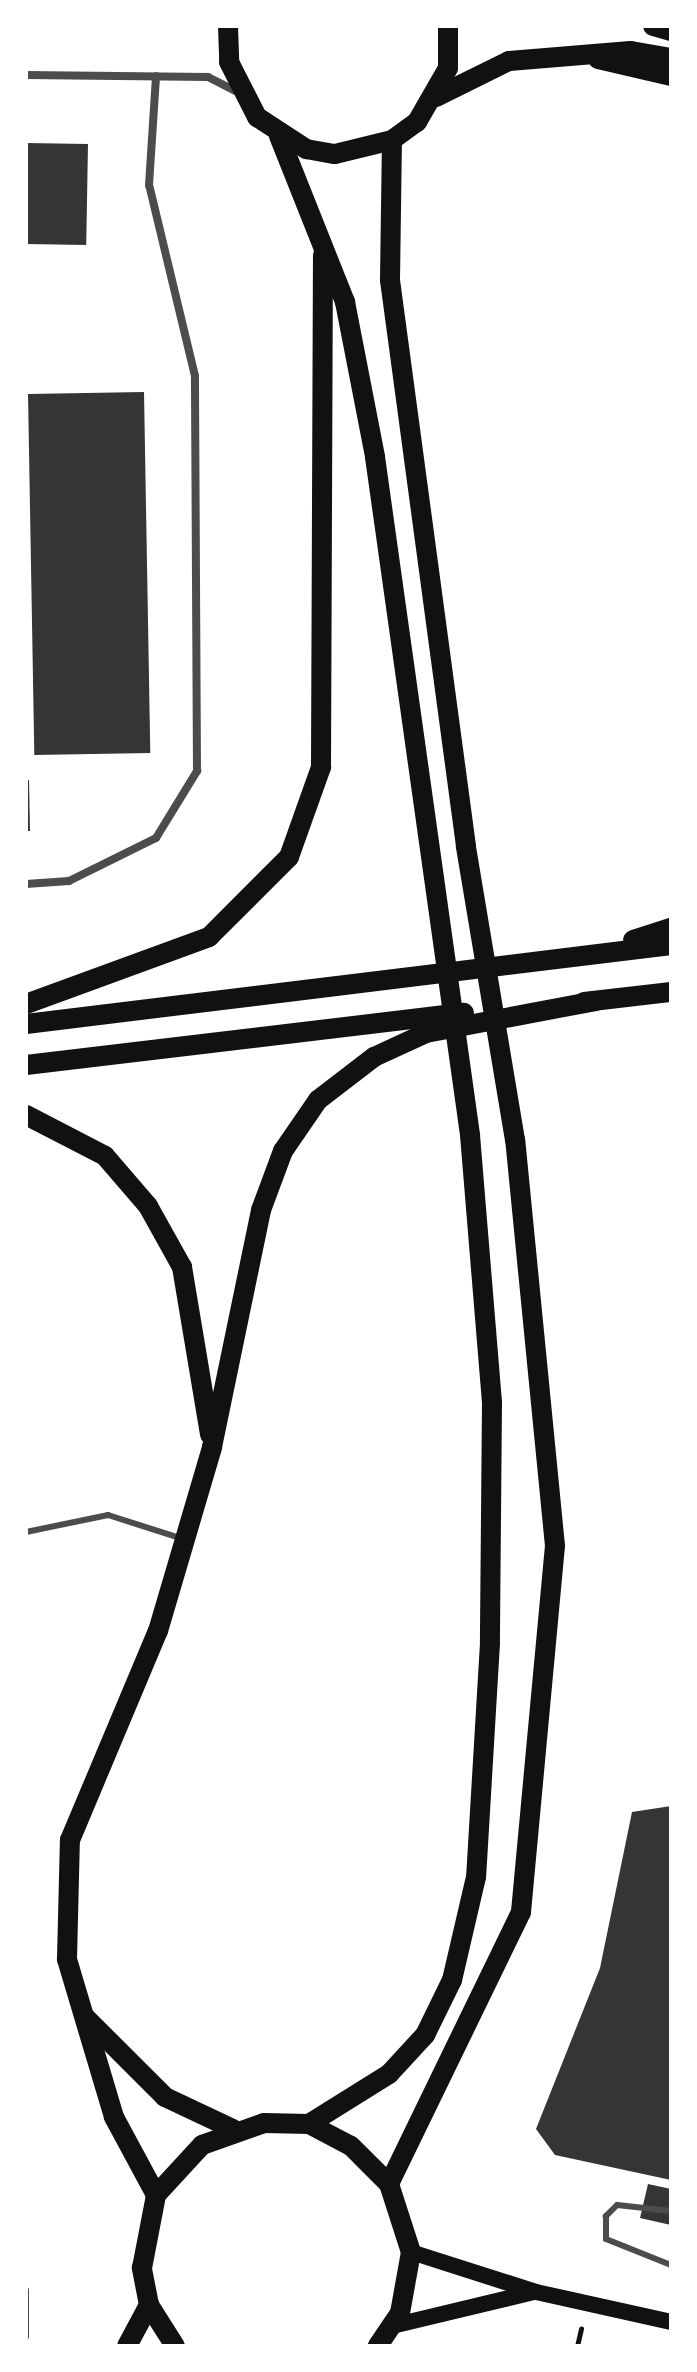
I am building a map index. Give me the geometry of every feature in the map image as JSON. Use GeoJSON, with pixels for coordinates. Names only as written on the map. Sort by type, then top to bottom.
{"type":"FeatureCollection","features":[{"type":"Feature","properties":{"kind":"main road"},"geometry":{"type":"LineString","coordinates":[[175,2346],[149,2305],[142,2255],[156,2195],[202,2145],[233,2129],[309,2124],[389,2074],[425,2035],[452,1980],[476,1877],[490,1643],[492,1402],[470,1135],[375,457],[345,302],[322,231],[279,136],[239,93],[228,26]]}},
{"type":"Feature","properties":{"kind":"main road"},"geometry":{"type":"LineString","coordinates":[[436,97],[448,68],[448,26]]}},
{"type":"Feature","properties":{"kind":"main road"},"geometry":{"type":"LineString","coordinates":[[653,26],[671,31]]}},
{"type":"Feature","properties":{"kind":"main road"},"geometry":{"type":"LineString","coordinates":[[279,136],[335,154],[392,140],[436,97],[509,61],[579,54],[671,58]]}},
{"type":"Feature","properties":{"kind":"main road"},"geometry":{"type":"LineString","coordinates":[[579,54],[671,76]]}},
{"type":"Feature","properties":{"kind":"main road"},"geometry":{"type":"LineString","coordinates":[[389,2184],[521,1912],[555,1546],[515,1140],[466,846],[390,280],[392,140]]}},
{"type":"Feature","properties":{"kind":"main road"},"geometry":{"type":"LineString","coordinates":[[26,1004],[209,937],[289,857],[321,767],[322,231]]}},
{"type":"Feature","properties":{"kind":"main road"},"geometry":{"type":"LineString","coordinates":[[597,953],[671,928]]}},
{"type":"Feature","properties":{"kind":"main road"},"geometry":{"type":"LineString","coordinates":[[26,1024],[671,945]]}},
{"type":"Feature","properties":{"kind":"main road"},"geometry":{"type":"LineString","coordinates":[[26,1065],[671,992]]}},
{"type":"Feature","properties":{"kind":"main road"},"geometry":{"type":"LineString","coordinates":[[156,2195],[114,2117],[67,1959],[70,1840],[158,1631],[181,1539],[212,1447],[261,1210],[283,1151],[318,1100],[374,1057],[426,1033],[595,1001]]}},
{"type":"Feature","properties":{"kind":"main road"},"geometry":{"type":"LineString","coordinates":[[26,1115],[105,1156],[148,1206],[182,1267],[212,1447]]}},
{"type":"Feature","properties":{"kind":"main road"},"geometry":{"type":"LineString","coordinates":[[86,2018],[165,2097],[233,2129]]}},
{"type":"Feature","properties":{"kind":"main road"},"geometry":{"type":"LineString","coordinates":[[309,2124],[351,2146],[389,2184],[411,2252],[409,2283],[392,2326],[378,2346]]}},
{"type":"Feature","properties":{"kind":"main road"},"geometry":{"type":"LineString","coordinates":[[411,2252],[536,2292],[671,2322]]}},
{"type":"Feature","properties":{"kind":"main road"},"geometry":{"type":"LineString","coordinates":[[392,2326],[536,2292]]}},
{"type":"Feature","properties":{"kind":"main road"},"geometry":{"type":"LineString","coordinates":[[127,2346],[149,2305]]}},
{"type":"Feature","properties":{"kind":"street"},"geometry":{"type":"LineString","coordinates":[[26,75],[208,77],[239,93]]}},
{"type":"Feature","properties":{"kind":"street"},"geometry":{"type":"LineString","coordinates":[[26,884],[69,881],[156,838],[197,771],[195,376],[149,185],[156,76]]}},
{"type":"Feature","properties":{"kind":"lane"},"geometry":{"type":"LineString","coordinates":[[26,1532],[108,1515],[181,1539]]}},
{"type":"Feature","properties":{"kind":"lane"},"geometry":{"type":"LineString","coordinates":[[671,2211],[617,2205],[606,2216],[606,2239],[671,2265]]}},
{"type":"Feature","properties":{"kind":"lane"},"geometry":{"type":"LineString","coordinates":[[26,2290],[26,2337]]}},
{"type":"Feature","properties":{"kind":"building"},"geometry":{"type":"Polygon","coordinates":[[[26,143],[88,144],[86,245],[26,244],[26,143]]]}},
{"type":"Feature","properties":{"kind":"building"},"geometry":{"type":"Polygon","coordinates":[[[144,392],[150,753],[34,755],[28,394],[144,392]]]}},
{"type":"Feature","properties":{"kind":"building"},"geometry":{"type":"Polygon","coordinates":[[[29,780],[30,831],[26,831],[26,781],[29,780]]]}},
{"type":"Feature","properties":{"kind":"building"},"geometry":{"type":"Polygon","coordinates":[[[671,1806],[671,2180],[555,2155],[536,2129],[600,1968],[632,1812],[671,1806]]]}},
{"type":"Feature","properties":{"kind":"building"},"geometry":{"type":"Polygon","coordinates":[[[648,2184],[671,2189],[671,2225],[640,2218],[648,2184]]]}}]}
